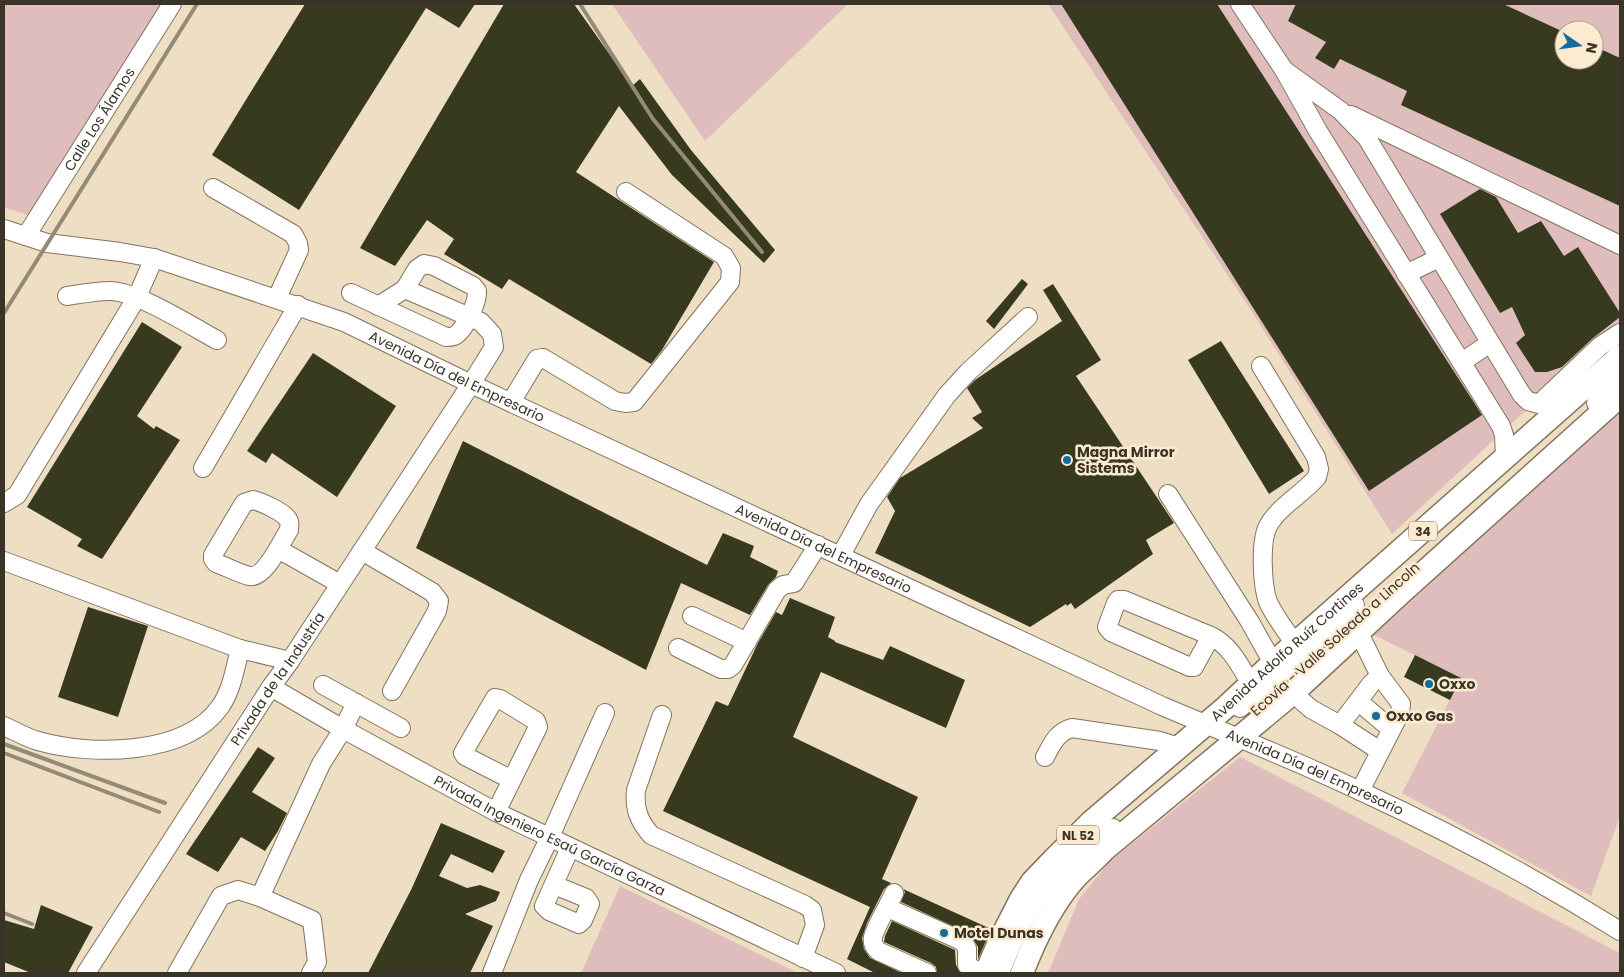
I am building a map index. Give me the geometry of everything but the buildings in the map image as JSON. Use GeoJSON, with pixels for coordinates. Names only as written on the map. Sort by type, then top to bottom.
{"type":"FeatureCollection","features":[{"type":"Feature","properties":{"kind":"main road","name":"Avenida Adolfo Ruíz Cortines"},"geometry":{"type":"LineString","coordinates":[[1022,973],[1041,930],[1076,878],[1222,731],[1251,684],[1620,356]]}},
{"type":"Feature","properties":{"kind":"main road","name":"Avenida Adolfo Ruíz Cortines"},"geometry":{"type":"LineString","coordinates":[[986,973],[1010,920],[1032,882],[1091,822],[1179,747],[1222,731],[1292,693],[1620,396]]}},
{"type":"Feature","properties":{"kind":"street","name":"Calle Los Álamos"},"geometry":{"type":"LineString","coordinates":[[26,236],[172,4]]}},
{"type":"Feature","properties":{"kind":"street"},"geometry":{"type":"LineString","coordinates":[[1240,4],[1284,70],[1318,131],[1501,426],[1504,435],[1505,458]]}},
{"type":"Feature","properties":{"kind":"street"},"geometry":{"type":"LineString","coordinates":[[1284,70],[1341,110],[1620,245]]}},
{"type":"Feature","properties":{"kind":"street"},"geometry":{"type":"LineString","coordinates":[[1341,110],[1366,138],[1522,395],[1528,401],[1539,404],[1600,346],[1620,333]]}},
{"type":"Feature","properties":{"kind":"street"},"geometry":{"type":"LineString","coordinates":[[214,188],[293,234],[298,242],[299,250],[277,298]]}},
{"type":"Feature","properties":{"kind":"street"},"geometry":{"type":"LineString","coordinates":[[511,402],[532,365],[537,360],[543,358],[615,401],[634,402],[730,282],[731,268],[724,256],[626,192]]}},
{"type":"Feature","properties":{"kind":"street","name":"Avenida Día del Empresario"},"geometry":{"type":"LineString","coordinates":[[4,229],[47,243],[154,258],[344,322],[471,384],[1162,706],[1360,790],[1562,894],[1620,931]]}},
{"type":"Feature","properties":{"kind":"street"},"geometry":{"type":"LineString","coordinates":[[4,504],[17,495],[137,297],[154,258]]}},
{"type":"Feature","properties":{"kind":"street"},"geometry":{"type":"LineString","coordinates":[[1406,274],[1439,258]]}},
{"type":"Feature","properties":{"kind":"street"},"geometry":{"type":"LineString","coordinates":[[351,293],[378,306],[446,337],[452,337],[457,334],[469,317],[478,297],[478,291],[434,266],[424,264],[417,269],[405,289],[378,306]]}},
{"type":"Feature","properties":{"kind":"street","name":"Privada de la Industria"},"geometry":{"type":"LineString","coordinates":[[86,973],[494,347],[492,334],[481,322],[405,289]]}},
{"type":"Feature","properties":{"kind":"street"},"geometry":{"type":"LineString","coordinates":[[67,296],[110,290],[137,297],[217,340]]}},
{"type":"Feature","properties":{"kind":"street"},"geometry":{"type":"LineString","coordinates":[[203,468],[298,305]]}},
{"type":"Feature","properties":{"kind":"street"},"geometry":{"type":"LineString","coordinates":[[841,555],[869,504],[948,395],[968,372],[1028,317]]}},
{"type":"Feature","properties":{"kind":"street"},"geometry":{"type":"LineString","coordinates":[[1462,362],[1490,343]]}},
{"type":"Feature","properties":{"kind":"street"},"geometry":{"type":"LineString","coordinates":[[1261,366],[1316,457],[1319,469],[1318,477],[1280,512],[1268,526],[1263,547],[1264,582],[1268,601],[1295,644]]}},
{"type":"Feature","properties":{"kind":"street"},"geometry":{"type":"LineString","coordinates":[[1000,973],[1013,940],[1051,876],[1069,856],[1094,832],[1222,731],[1347,612],[1620,368]]}},
{"type":"Feature","properties":{"kind":"street","name":"Ecovía - Valle Soleado a Lincoln"},"geometry":{"type":"LineString","coordinates":[[1009,973],[1027,929],[1058,878],[1222,731],[1286,684],[1354,624],[1620,381]]}},
{"type":"Feature","properties":{"kind":"street"},"geometry":{"type":"LineString","coordinates":[[1168,494],[1250,622],[1273,663]]}},
{"type":"Feature","properties":{"kind":"street"},"geometry":{"type":"LineString","coordinates":[[253,500],[262,502],[287,518],[290,523],[289,530],[278,549],[265,569],[258,575],[250,576],[216,563],[213,559],[213,555],[244,503],[253,500]]}},
{"type":"Feature","properties":{"kind":"street"},"geometry":{"type":"LineString","coordinates":[[678,648],[720,669],[728,669],[733,665],[777,590],[783,585],[794,583],[818,545]]}},
{"type":"Feature","properties":{"kind":"street"},"geometry":{"type":"LineString","coordinates":[[278,549],[340,584]]}},
{"type":"Feature","properties":{"kind":"street"},"geometry":{"type":"LineString","coordinates":[[362,551],[432,592],[439,601],[437,611],[392,690]]}},
{"type":"Feature","properties":{"kind":"street"},"geometry":{"type":"LineString","coordinates":[[4,561],[240,649],[290,661]]}},
{"type":"Feature","properties":{"kind":"street"},"geometry":{"type":"LineString","coordinates":[[1211,636],[1198,662],[1194,667],[1190,667],[1111,632],[1107,627],[1116,602],[1121,599],[1211,636],[1221,641],[1230,651],[1251,684]]}},
{"type":"Feature","properties":{"kind":"street"},"geometry":{"type":"LineString","coordinates":[[692,616],[746,642]]}},
{"type":"Feature","properties":{"kind":"street"},"geometry":{"type":"LineString","coordinates":[[1359,633],[1364,647],[1380,676],[1401,704],[1400,713],[1360,790]]}},
{"type":"Feature","properties":{"kind":"street"},"geometry":{"type":"LineString","coordinates":[[4,726],[38,741],[74,748],[98,750],[155,745],[180,736],[208,720],[220,707],[228,693],[240,649]]}},
{"type":"Feature","properties":{"kind":"street"},"geometry":{"type":"LineString","coordinates":[[1340,726],[1371,684],[1380,676]]}},
{"type":"Feature","properties":{"kind":"street"},"geometry":{"type":"LineString","coordinates":[[323,685],[401,728]]}},
{"type":"Feature","properties":{"kind":"street","name":"Privada Ingeniero Esaú García Garza"},"geometry":{"type":"LineString","coordinates":[[271,687],[343,729],[496,812],[836,973]]}},
{"type":"Feature","properties":{"kind":"street"},"geometry":{"type":"LineString","coordinates":[[1292,693],[1311,710],[1380,751]]}},
{"type":"Feature","properties":{"kind":"street"},"geometry":{"type":"LineString","coordinates":[[496,812],[512,780],[538,727],[536,721],[500,699],[495,698],[464,753],[465,756],[512,780]]}},
{"type":"Feature","properties":{"kind":"street"},"geometry":{"type":"LineString","coordinates":[[1359,702],[1391,729]]}},
{"type":"Feature","properties":{"kind":"street"},"geometry":{"type":"LineString","coordinates":[[260,897],[321,764],[343,729],[356,703]]}},
{"type":"Feature","properties":{"kind":"street"},"geometry":{"type":"LineString","coordinates":[[492,973],[529,880],[550,839],[606,713]]}},
{"type":"Feature","properties":{"kind":"street"},"geometry":{"type":"LineString","coordinates":[[662,715],[636,790],[635,802],[641,824],[651,835],[805,904],[812,910],[816,925],[803,958]]}},
{"type":"Feature","properties":{"kind":"street"},"geometry":{"type":"LineString","coordinates":[[1045,757],[1056,737],[1064,730],[1072,728],[1160,741],[1179,747]]}},
{"type":"Feature","properties":{"kind":"street"},"geometry":{"type":"LineString","coordinates":[[554,885],[570,848]]}},
{"type":"Feature","properties":{"kind":"street"},"geometry":{"type":"LineString","coordinates":[[176,973],[221,896],[238,890],[260,897],[312,920],[317,962],[311,973]]}},
{"type":"Feature","properties":{"kind":"street"},"geometry":{"type":"LineString","coordinates":[[927,973],[875,948],[873,937],[891,900],[962,942],[968,948],[967,965],[980,973]]}},
{"type":"Feature","properties":{"kind":"shaded area"},"geometry":{"type":"Polygon","coordinates":[[[4,4],[165,4],[30,216],[4,207],[4,4]]]}},
{"type":"Feature","properties":{"kind":"shaded area"},"geometry":{"type":"Polygon","coordinates":[[[612,4],[848,4],[705,141],[612,4]]]}},
{"type":"Feature","properties":{"kind":"shaded area"},"geometry":{"type":"Polygon","coordinates":[[[1048,4],[1620,4],[1620,326],[1589,352],[1392,534],[1252,312],[1048,4]]]}},
{"type":"Feature","properties":{"kind":"shaded area"},"geometry":{"type":"Polygon","coordinates":[[[1620,412],[1620,816],[1591,896],[1402,793],[1461,678],[1374,635],[1620,412]]]}},
{"type":"Feature","properties":{"kind":"shaded area"},"geometry":{"type":"Polygon","coordinates":[[[1240,757],[1620,953],[1620,973],[1048,973],[1079,899],[1110,861],[1240,757]]]}},
{"type":"Feature","properties":{"kind":"shaded area"},"geometry":{"type":"Polygon","coordinates":[[[620,886],[798,973],[581,973],[620,886]]]}},
{"type":"Feature","properties":{"kind":"railway"},"geometry":{"type":"LineString","coordinates":[[4,313],[197,4]]}},
{"type":"Feature","properties":{"kind":"railway"},"geometry":{"type":"LineString","coordinates":[[580,4],[653,119],[762,252]]}},
{"type":"Feature","properties":{"kind":"railway"},"geometry":{"type":"LineString","coordinates":[[4,744],[165,803]]}},
{"type":"Feature","properties":{"kind":"railway"},"geometry":{"type":"LineString","coordinates":[[4,753],[159,812]]}},
{"type":"Feature","properties":{"kind":"railway"},"geometry":{"type":"LineString","coordinates":[[4,913],[32,924]]}},
{"type":"Feature","properties":{"kind":"place","name":"Magna Mirror Sistems"},"geometry":{"type":"Point","coordinates":[1067,460]}},
{"type":"Feature","properties":{"kind":"place","name":"Oxxo"},"geometry":{"type":"Point","coordinates":[1429,684]}},
{"type":"Feature","properties":{"kind":"place","name":"Oxxo Gas"},"geometry":{"type":"Point","coordinates":[1376,716]}},
{"type":"Feature","properties":{"kind":"place","name":"Motel Dunas"},"geometry":{"type":"Point","coordinates":[944,933]}}]}
